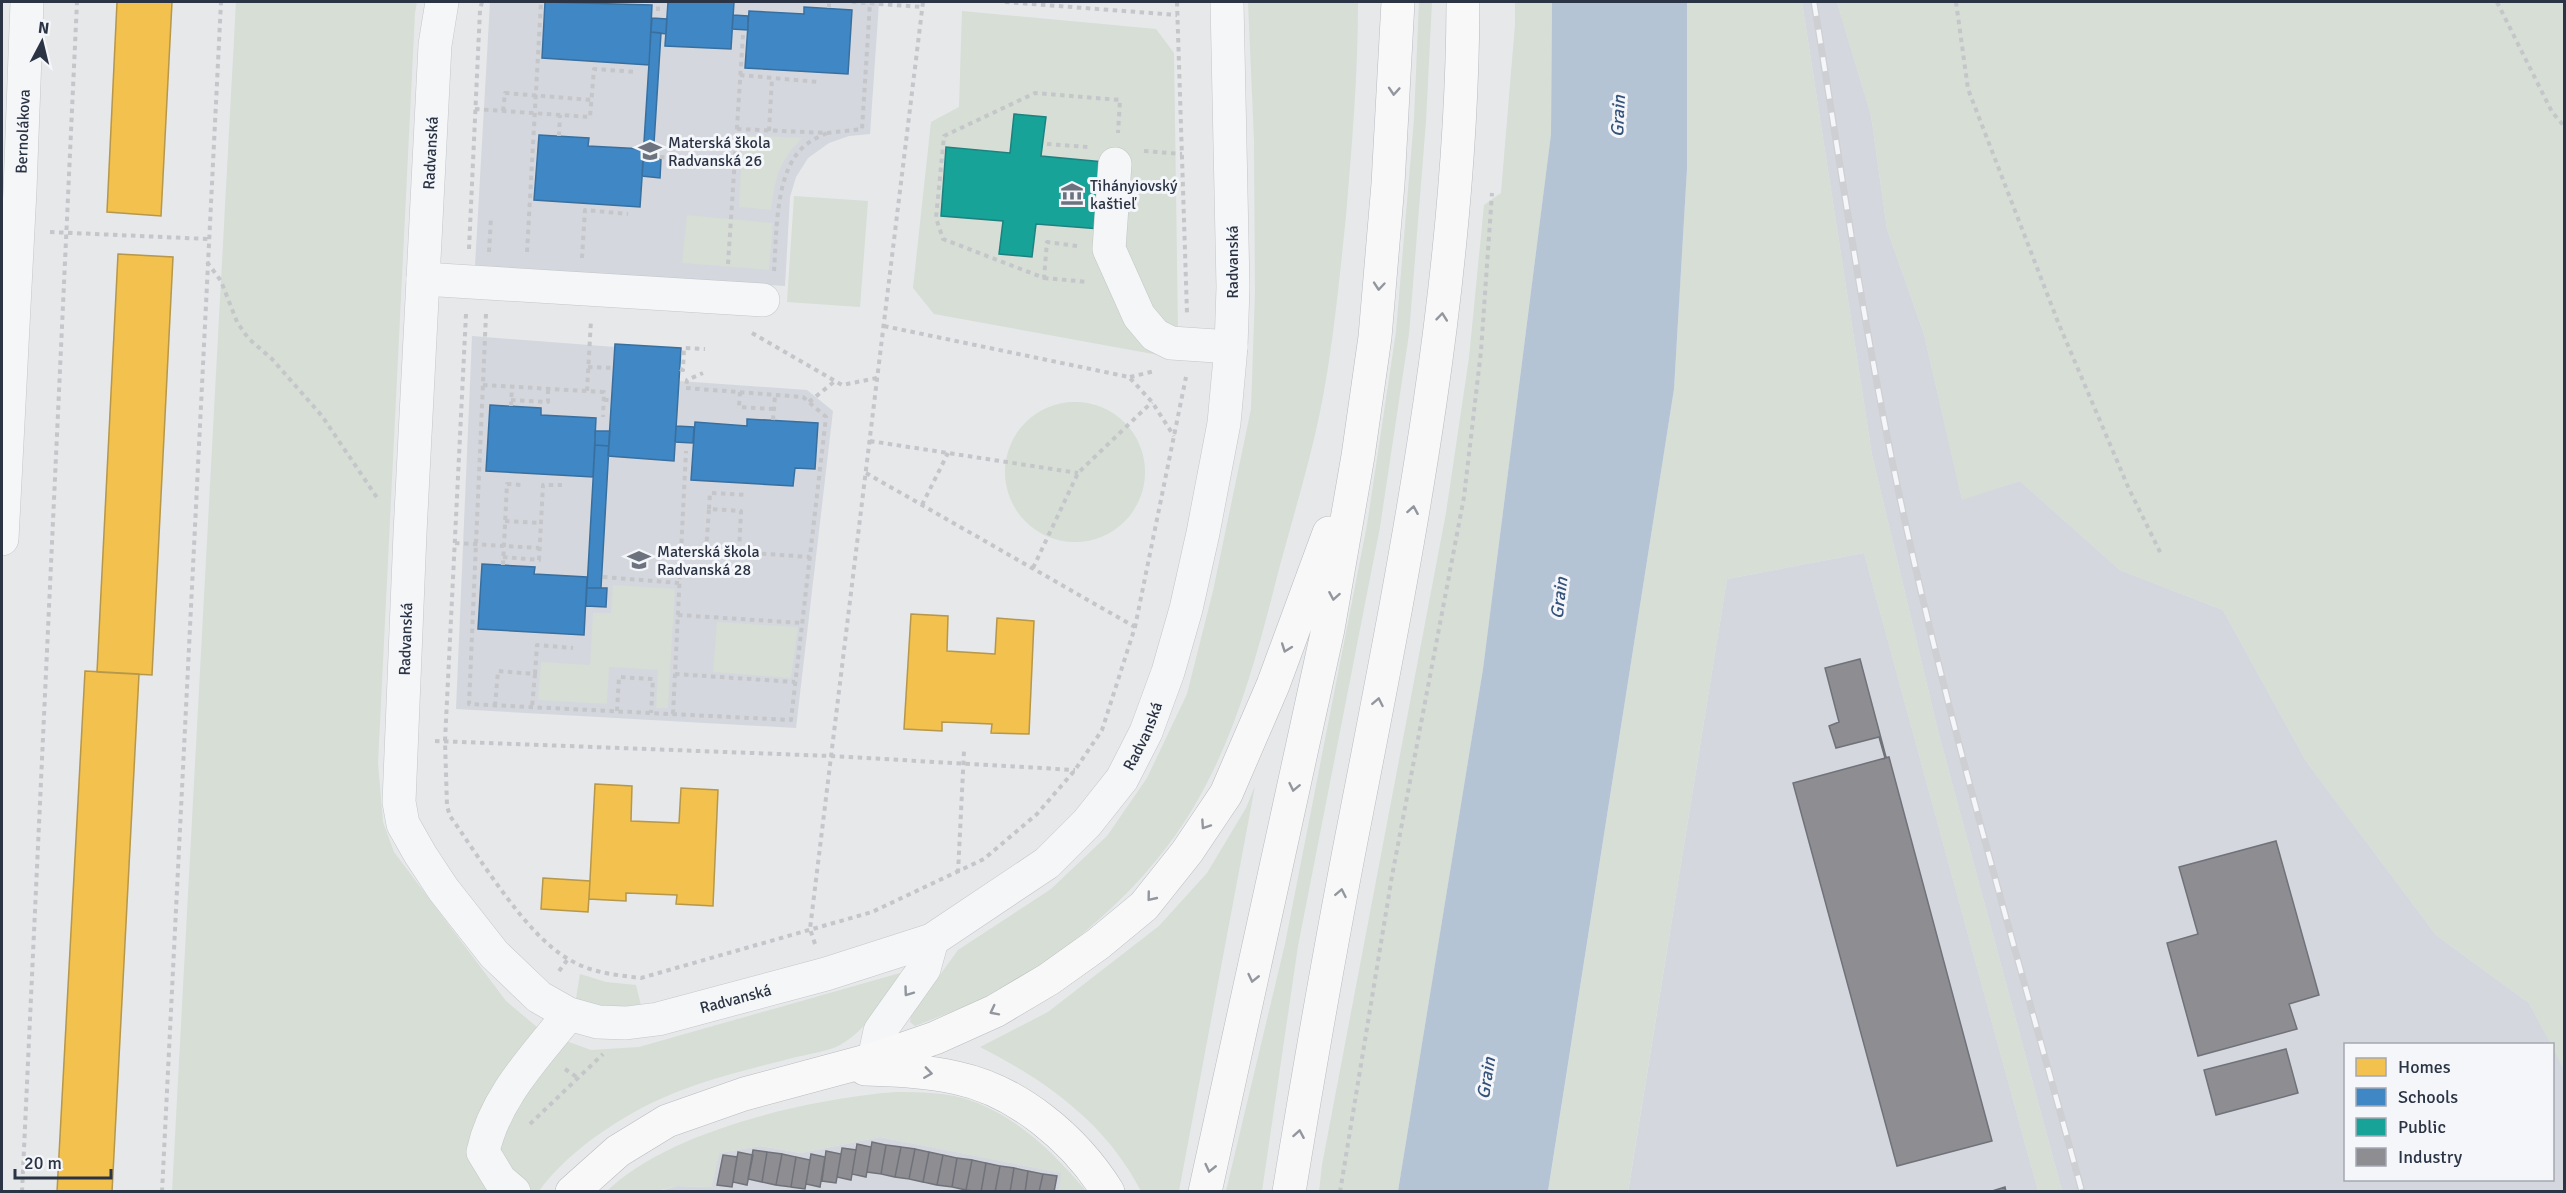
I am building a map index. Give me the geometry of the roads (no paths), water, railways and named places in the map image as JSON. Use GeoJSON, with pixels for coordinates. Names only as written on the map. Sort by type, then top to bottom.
{"type":"FeatureCollection","features":[{"type":"Feature","properties":{"kind":"highway"},"geometry":{"type":"LineString","coordinates":[[1205,1191],[1328,629],[1358,456],[1375,337],[1389,184],[1398,2]]}},
{"type":"Feature","properties":{"kind":"highway"},"geometry":{"type":"LineString","coordinates":[[1289,1191],[1332,939],[1422,461],[1440,343],[1455,192],[1463,2]]}},
{"type":"Feature","properties":{"kind":"highway"},"geometry":{"type":"LineString","coordinates":[[572,1191],[618,1150],[667,1121],[744,1094],[861,1063],[935,1038],[995,1011],[1049,979],[1098,944],[1144,906],[1187,852],[1226,794],[1273,685],[1358,456]]}},
{"type":"Feature","properties":{"kind":"highway"},"geometry":{"type":"LineString","coordinates":[[861,1063],[959,1078],[992,1089],[1023,1106],[1048,1125],[1097,1174],[1108,1191]]}},
{"type":"Feature","properties":{"kind":"street","name":"Bernolákova"},"geometry":{"type":"LineString","coordinates":[[2,539],[4,457],[18,231],[11,189],[27,2]]}},
{"type":"Feature","properties":{"kind":"street","name":"Radvanská"},"geometry":{"type":"LineString","coordinates":[[442,2],[435,45],[399,802],[403,824],[420,855],[443,889],[494,954],[539,997],[569,1014],[598,1022],[626,1023],[658,1019],[826,974],[932,940],[1047,863],[1087,823],[1122,779],[1146,732],[1168,672],[1186,609],[1224,423],[1231,347],[1233,287],[1227,2]]}},
{"type":"Feature","properties":{"kind":"street"},"geometry":{"type":"LineString","coordinates":[[1126,158],[1109,249],[1139,316],[1155,335],[1171,343],[1188,346],[1231,347]]}},
{"type":"Feature","properties":{"kind":"street"},"geometry":{"type":"LineString","coordinates":[[423,279],[467,282],[768,287]]}},
{"type":"Feature","properties":{"kind":"street"},"geometry":{"type":"LineString","coordinates":[[861,1063],[880,1031],[924,969],[932,940]]}},
{"type":"Feature","properties":{"kind":"street"},"geometry":{"type":"LineString","coordinates":[[514,1191],[500,1180],[483,1152],[488,1128],[499,1105],[518,1078],[569,1014]]}},
{"type":"Feature","properties":{"kind":"water","name":"Grain"},"geometry":{"type":"Polygon","coordinates":[[[1552,2],[1687,2],[1687,169],[1674,389],[1548,1191],[1398,1191],[1483,669],[1551,134],[1552,2]]]}},
{"type":"Feature","properties":{"kind":"railway"},"geometry":{"type":"LineString","coordinates":[[1814,2],[1865,316],[1901,503],[1964,763],[2082,1192]]}},
{"type":"Feature","properties":{"kind":"place","name":"Materská škola Radvanská 26"},"geometry":{"type":"Point","coordinates":[650,151]}},
{"type":"Feature","properties":{"kind":"place","name":"Tihányiovský kaštieľ"},"geometry":{"type":"Point","coordinates":[1072,194]}},
{"type":"Feature","properties":{"kind":"place","name":"Materská škola Radvanská 28"},"geometry":{"type":"Point","coordinates":[639,560]}}]}
